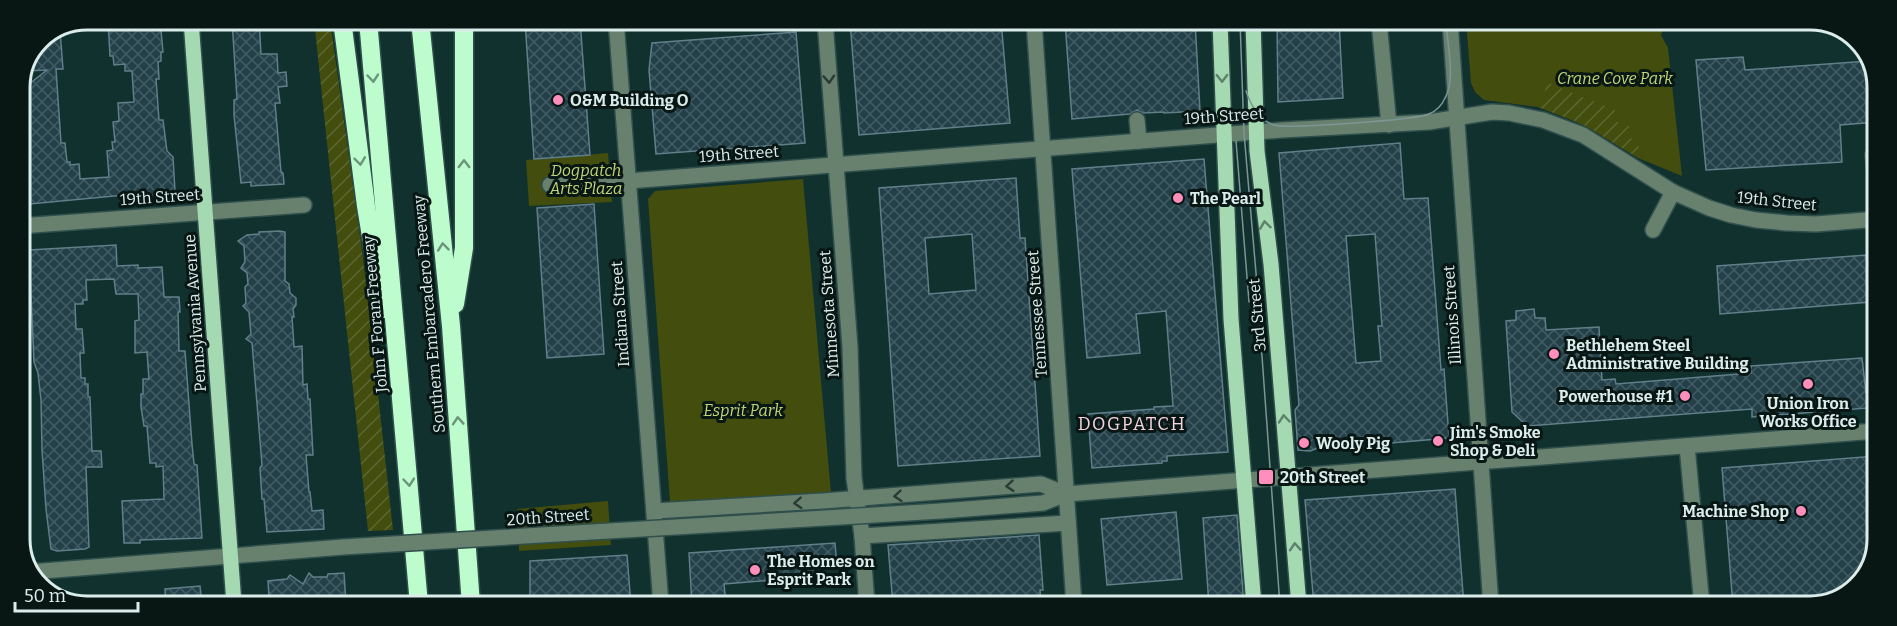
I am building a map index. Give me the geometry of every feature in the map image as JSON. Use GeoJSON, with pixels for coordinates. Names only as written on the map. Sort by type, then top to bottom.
{"type":"FeatureCollection","features":[{"type":"Feature","properties":{"kind":"highway"},"geometry":{"type":"LineString","coordinates":[[343,30],[366,206],[406,441]]}},
{"type":"Feature","properties":{"kind":"highway","name":"John F Foran Freeway"},"geometry":{"type":"LineString","coordinates":[[369,30],[406,441],[417,596]]}},
{"type":"Feature","properties":{"kind":"highway","name":"Southern Embarcadero Freeway"},"geometry":{"type":"LineString","coordinates":[[421,30],[451,326],[470,596]]}},
{"type":"Feature","properties":{"kind":"highway"},"geometry":{"type":"LineString","coordinates":[[451,326],[464,248],[464,30]]}},
{"type":"Feature","properties":{"kind":"main road","name":"Pennsylvania Avenue"},"geometry":{"type":"LineString","coordinates":[[192,30],[233,596]]}},
{"type":"Feature","properties":{"kind":"main road","name":"3rd Street"},"geometry":{"type":"LineString","coordinates":[[1220,30],[1231,319],[1253,596]]}},
{"type":"Feature","properties":{"kind":"main road","name":"3rd Street"},"geometry":{"type":"LineString","coordinates":[[1253,30],[1260,183],[1271,264],[1298,596]]}},
{"type":"Feature","properties":{"kind":"street","name":"Indiana Street"},"geometry":{"type":"LineString","coordinates":[[617,30],[660,596]]}},
{"type":"Feature","properties":{"kind":"street","name":"Minnesota Street"},"geometry":{"type":"LineString","coordinates":[[826,30],[850,347],[854,478],[862,536],[866,596]]}},
{"type":"Feature","properties":{"kind":"street","name":"Tennessee Street"},"geometry":{"type":"LineString","coordinates":[[1035,30],[1073,596]]}},
{"type":"Feature","properties":{"kind":"street","name":"Illinois Street"},"geometry":{"type":"LineString","coordinates":[[1451,30],[1490,596]]}},
{"type":"Feature","properties":{"kind":"street"},"geometry":{"type":"LineString","coordinates":[[1380,32],[1389,125]]}},
{"type":"Feature","properties":{"kind":"street","name":"19th Street"},"geometry":{"type":"LineString","coordinates":[[550,185],[591,182],[602,186],[628,180],[1257,132],[1429,122],[1492,112],[1543,120],[1583,135],[1673,192],[1709,208],[1756,220],[1816,224],[1867,220]]}},
{"type":"Feature","properties":{"kind":"street"},"geometry":{"type":"LineString","coordinates":[[1137,120],[1139,141]]}},
{"type":"Feature","properties":{"kind":"street"},"geometry":{"type":"LineString","coordinates":[[1653,230],[1673,192]]}},
{"type":"Feature","properties":{"kind":"street","name":"19th Street"},"geometry":{"type":"LineString","coordinates":[[30,225],[304,205]]}},
{"type":"Feature","properties":{"kind":"street","name":"20th Street"},"geometry":{"type":"LineString","coordinates":[[40,571],[343,547],[941,511],[1042,503],[1066,494],[1867,431]]}},
{"type":"Feature","properties":{"kind":"street"},"geometry":{"type":"LineString","coordinates":[[1687,446],[1700,596]]}},
{"type":"Feature","properties":{"kind":"street","name":"20th Street"},"geometry":{"type":"LineString","coordinates":[[654,511],[857,499],[1041,484],[1066,494]]}},
{"type":"Feature","properties":{"kind":"street"},"geometry":{"type":"LineString","coordinates":[[862,536],[1068,523]]}},
{"type":"Feature","properties":{"kind":"green space"},"geometry":{"type":"Polygon","coordinates":[[[315,30],[331,30],[363,258],[393,530],[368,531],[315,30]]]}},
{"type":"Feature","properties":{"kind":"green space","name":"Crane Cove Park"},"geometry":{"type":"Polygon","coordinates":[[[1467,30],[1663,30],[1661,35],[1668,48],[1682,176],[1638,158],[1597,132],[1568,118],[1538,107],[1484,100],[1475,92],[1471,83],[1467,30]]]}},
{"type":"Feature","properties":{"kind":"green space"},"geometry":{"type":"Polygon","coordinates":[[[1548,83],[1615,110],[1612,120],[1630,127],[1627,137],[1635,140],[1634,144],[1641,148],[1638,158],[1584,125],[1538,107],[1548,83]]]}},
{"type":"Feature","properties":{"kind":"green space","name":"Dogpatch Arts Plaza"},"geometry":{"type":"Polygon","coordinates":[[[608,153],[612,202],[529,206],[526,160],[608,153]]]}},
{"type":"Feature","properties":{"kind":"green space","name":"Esprit Park"},"geometry":{"type":"Polygon","coordinates":[[[803,179],[831,493],[670,502],[648,199],[655,191],[803,179]]]}},
{"type":"Feature","properties":{"kind":"green space"},"geometry":{"type":"Polygon","coordinates":[[[608,501],[611,545],[519,551],[517,509],[608,501]]]}},
{"type":"Feature","properties":{"kind":"building"},"geometry":{"type":"Polygon","coordinates":[[[109,30],[161,30],[163,52],[161,52],[161,61],[158,62],[159,79],[156,79],[159,120],[163,120],[167,151],[173,157],[175,191],[166,192],[166,195],[114,196],[30,204],[30,83],[47,70],[32,71],[34,65],[47,47],[60,37],[63,69],[56,69],[61,143],[65,143],[67,162],[70,162],[70,165],[79,164],[80,179],[109,177],[107,151],[113,150],[112,142],[115,142],[113,122],[119,121],[118,103],[134,102],[132,71],[125,71],[125,64],[114,65],[113,56],[110,56],[109,30]]]}},
{"type":"Feature","properties":{"kind":"building"},"geometry":{"type":"Polygon","coordinates":[[[233,30],[260,30],[261,54],[277,54],[278,73],[286,72],[287,86],[278,87],[280,103],[275,103],[284,184],[251,186],[251,182],[241,183],[234,115],[234,100],[237,99],[233,30]]]}},
{"type":"Feature","properties":{"kind":"building","name":"O&M Building O"},"geometry":{"type":"Polygon","coordinates":[[[526,30],[581,30],[590,155],[534,159],[526,30]]]}},
{"type":"Feature","properties":{"kind":"building"},"geometry":{"type":"Polygon","coordinates":[[[851,30],[1002,30],[1010,123],[859,135],[851,30]]]}},
{"type":"Feature","properties":{"kind":"building"},"geometry":{"type":"Polygon","coordinates":[[[1066,30],[1196,30],[1200,111],[1143,113],[1137,110],[1130,114],[1072,119],[1066,30]]]}},
{"type":"Feature","properties":{"kind":"building"},"geometry":{"type":"Polygon","coordinates":[[[1277,30],[1339,30],[1343,98],[1278,102],[1277,30]]]}},
{"type":"Feature","properties":{"kind":"building"},"geometry":{"type":"Polygon","coordinates":[[[796,32],[805,143],[656,154],[649,70],[652,43],[796,32]]]}},
{"type":"Feature","properties":{"kind":"building"},"geometry":{"type":"Polygon","coordinates":[[[1743,57],[1745,70],[1861,62],[1867,83],[1867,123],[1840,125],[1842,162],[1706,170],[1696,60],[1743,57]]]}},
{"type":"Feature","properties":{"kind":"building"},"geometry":{"type":"Polygon","coordinates":[[[1400,143],[1404,199],[1428,198],[1441,370],[1444,369],[1449,438],[1365,447],[1298,450],[1295,410],[1299,405],[1279,153],[1400,143]],[[1375,234],[1346,236],[1356,363],[1381,361],[1378,326],[1382,326],[1375,234]]]}},
{"type":"Feature","properties":{"kind":"building"},"geometry":{"type":"Polygon","coordinates":[[[1204,159],[1228,452],[1167,456],[1167,461],[1162,461],[1162,463],[1092,468],[1088,414],[1173,406],[1166,311],[1136,314],[1140,353],[1087,358],[1072,169],[1204,159]]]}},
{"type":"Feature","properties":{"kind":"building"},"geometry":{"type":"Polygon","coordinates":[[[1016,178],[1020,238],[1025,238],[1040,456],[898,466],[879,188],[1016,178]],[[972,234],[925,238],[929,294],[976,290],[972,234]]]}},
{"type":"Feature","properties":{"kind":"building"},"geometry":{"type":"Polygon","coordinates":[[[594,204],[604,354],[547,358],[537,208],[594,204]]]}},
{"type":"Feature","properties":{"kind":"building"},"geometry":{"type":"Polygon","coordinates":[[[259,232],[285,232],[285,281],[289,284],[290,293],[296,298],[296,305],[293,309],[294,317],[292,317],[294,347],[302,346],[303,385],[307,384],[308,399],[310,399],[313,455],[306,455],[309,492],[312,511],[323,510],[324,529],[267,532],[264,499],[262,499],[260,468],[262,465],[252,343],[246,339],[251,334],[249,312],[243,306],[246,303],[247,273],[241,268],[245,262],[244,246],[238,241],[247,235],[259,234],[259,232]]]}},
{"type":"Feature","properties":{"kind":"building"},"geometry":{"type":"Polygon","coordinates":[[[116,245],[117,266],[162,267],[164,297],[179,297],[179,351],[185,351],[202,538],[140,540],[140,543],[124,543],[122,501],[164,499],[163,466],[156,467],[156,463],[150,463],[147,426],[144,426],[141,407],[143,379],[149,379],[147,352],[135,353],[135,321],[139,320],[138,294],[116,294],[114,279],[86,280],[87,300],[83,300],[83,304],[75,304],[76,329],[82,329],[84,353],[80,353],[81,378],[85,378],[85,384],[88,384],[88,397],[90,397],[92,451],[101,451],[102,467],[86,467],[89,547],[57,551],[51,549],[42,450],[41,400],[38,373],[34,362],[30,250],[116,245]]]}},
{"type":"Feature","properties":{"kind":"building"},"geometry":{"type":"Polygon","coordinates":[[[1867,255],[1867,302],[1720,314],[1717,266],[1867,255]]]}},
{"type":"Feature","properties":{"kind":"building"},"geometry":{"type":"Polygon","coordinates":[[[1534,309],[1535,318],[1545,318],[1546,330],[1599,327],[1602,380],[1615,379],[1616,384],[1751,373],[1751,366],[1862,358],[1867,408],[1752,417],[1752,409],[1527,426],[1512,412],[1506,321],[1516,320],[1516,311],[1534,309]]]}},
{"type":"Feature","properties":{"kind":"building","name":"Machine Shop"},"geometry":{"type":"Polygon","coordinates":[[[1867,457],[1867,547],[1863,561],[1853,577],[1839,588],[1821,595],[1732,596],[1722,468],[1867,457]]]}},
{"type":"Feature","properties":{"kind":"building"},"geometry":{"type":"Polygon","coordinates":[[[1455,489],[1463,596],[1313,596],[1305,500],[1455,489]]]}},
{"type":"Feature","properties":{"kind":"building"},"geometry":{"type":"Polygon","coordinates":[[[1176,512],[1182,579],[1107,585],[1101,519],[1176,512]]]}},
{"type":"Feature","properties":{"kind":"building"},"geometry":{"type":"Polygon","coordinates":[[[1237,515],[1243,596],[1208,596],[1203,518],[1237,515]]]}},
{"type":"Feature","properties":{"kind":"building"},"geometry":{"type":"Polygon","coordinates":[[[1039,535],[1043,590],[1040,590],[1040,596],[892,596],[888,545],[1039,535]]]}},
{"type":"Feature","properties":{"kind":"building","name":"The Homes on Esprit Park"},"geometry":{"type":"Polygon","coordinates":[[[835,543],[837,568],[821,568],[821,573],[800,575],[800,578],[724,584],[725,596],[691,596],[689,553],[835,543]]]}},
{"type":"Feature","properties":{"kind":"building"},"geometry":{"type":"Polygon","coordinates":[[[627,555],[630,596],[530,596],[530,561],[627,555]]]}},
{"type":"Feature","properties":{"kind":"building"},"geometry":{"type":"Polygon","coordinates":[[[309,573],[313,577],[327,577],[328,574],[344,573],[345,596],[269,596],[268,581],[287,579],[290,575],[303,584],[309,573]]]}},
{"type":"Feature","properties":{"kind":"building"},"geometry":{"type":"Polygon","coordinates":[[[200,586],[201,596],[165,596],[165,589],[200,586]]]}},
{"type":"Feature","properties":{"kind":"tram line"},"geometry":{"type":"LineString","coordinates":[[1240,30],[1244,133],[1279,596]]}},
{"type":"Feature","properties":{"kind":"tram line"},"geometry":{"type":"LineString","coordinates":[[1246,91],[1259,116],[1274,125],[1351,123],[1429,114],[1442,103],[1450,81],[1447,30]]}},
{"type":"Feature","properties":{"kind":"tram line"},"geometry":{"type":"LineString","coordinates":[[1236,141],[1249,302]]}},
{"type":"Feature","properties":{"kind":"place","name":"O&M Building O"},"geometry":{"type":"Point","coordinates":[558,100]}},
{"type":"Feature","properties":{"kind":"place","name":"The Pearl"},"geometry":{"type":"Point","coordinates":[1178,198]}},
{"type":"Feature","properties":{"kind":"place","name":"Bethlehem Steel Administrative Building"},"geometry":{"type":"Point","coordinates":[1554,354]}},
{"type":"Feature","properties":{"kind":"place","name":"Union Iron Works Office"},"geometry":{"type":"Point","coordinates":[1808,384]}},
{"type":"Feature","properties":{"kind":"place","name":"Powerhouse #1"},"geometry":{"type":"Point","coordinates":[1685,396]}},
{"type":"Feature","properties":{"kind":"place","name":"Jim's Smoke Shop & Deli"},"geometry":{"type":"Point","coordinates":[1438,441]}},
{"type":"Feature","properties":{"kind":"place","name":"Wooly Pig"},"geometry":{"type":"Point","coordinates":[1304,443]}},
{"type":"Feature","properties":{"kind":"place","name":"20th Street"},"geometry":{"type":"Point","coordinates":[1266,477]}},
{"type":"Feature","properties":{"kind":"place","name":"Machine Shop"},"geometry":{"type":"Point","coordinates":[1801,511]}},
{"type":"Feature","properties":{"kind":"place","name":"The Homes on Esprit Park"},"geometry":{"type":"Point","coordinates":[755,570]}},
{"type":"Feature","properties":{"kind":"district","name":"DOGPATCH"},"geometry":{"type":"Point","coordinates":[1132,424]}}]}
